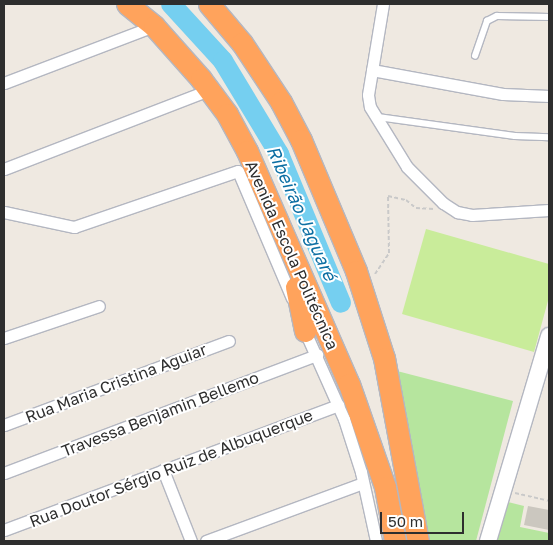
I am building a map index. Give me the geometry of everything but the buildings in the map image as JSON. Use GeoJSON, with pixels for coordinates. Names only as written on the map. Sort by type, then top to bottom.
{"type":"FeatureCollection","features":[{"type":"Feature","properties":{"kind":"highway","name":"Avenida Escola Politécnica"},"geometry":{"type":"LineString","coordinates":[[127,4],[154,26],[209,90],[247,151],[349,384],[369,437],[385,487],[394,541]]}},
{"type":"Feature","properties":{"kind":"highway"},"geometry":{"type":"LineString","coordinates":[[209,4],[242,43],[282,102],[301,140],[363,290],[384,358],[418,541]]}},
{"type":"Feature","properties":{"kind":"highway"},"geometry":{"type":"LineString","coordinates":[[286,243],[305,331]]}},
{"type":"Feature","properties":{"kind":"street"},"geometry":{"type":"LineString","coordinates":[[383,4],[368,95],[376,117],[406,167],[443,203],[472,215],[549,209]]}},
{"type":"Feature","properties":{"kind":"street"},"geometry":{"type":"LineString","coordinates":[[4,83],[154,26]]}},
{"type":"Feature","properties":{"kind":"street"},"geometry":{"type":"LineString","coordinates":[[372,70],[503,94],[549,96]]}},
{"type":"Feature","properties":{"kind":"street"},"geometry":{"type":"LineString","coordinates":[[4,170],[209,90]]}},
{"type":"Feature","properties":{"kind":"street","name":"Avenida Escola Politécnica"},"geometry":{"type":"LineString","coordinates":[[4,212],[74,227],[238,171],[338,405],[363,483],[376,541]]}},
{"type":"Feature","properties":{"kind":"street"},"geometry":{"type":"LineString","coordinates":[[4,338],[99,306]]}},
{"type":"Feature","properties":{"kind":"street"},"geometry":{"type":"LineString","coordinates":[[488,541],[549,336]]}},
{"type":"Feature","properties":{"kind":"street","name":"Rua Maria Cristina Aguiar"},"geometry":{"type":"LineString","coordinates":[[4,425],[229,341]]}},
{"type":"Feature","properties":{"kind":"street","name":"Travessa Benjamin Bellemo"},"geometry":{"type":"LineString","coordinates":[[4,473],[317,355]]}},
{"type":"Feature","properties":{"kind":"street","name":"Rua Doutor Sérgio Ruiz de Albuquerque"},"geometry":{"type":"LineString","coordinates":[[4,530],[338,405]]}},
{"type":"Feature","properties":{"kind":"street"},"geometry":{"type":"LineString","coordinates":[[163,470],[191,541]]}},
{"type":"Feature","properties":{"kind":"street"},"geometry":{"type":"LineString","coordinates":[[206,541],[363,483]]}},
{"type":"Feature","properties":{"kind":"lane"},"geometry":{"type":"LineString","coordinates":[[475,56],[487,21],[497,16],[549,17]]}},
{"type":"Feature","properties":{"kind":"lane"},"geometry":{"type":"LineString","coordinates":[[376,117],[515,136],[549,137]]}},
{"type":"Feature","properties":{"kind":"path"},"geometry":{"type":"LineString","coordinates":[[363,290],[390,252],[388,196],[406,200],[416,208],[431,211],[443,203]]}},
{"type":"Feature","properties":{"kind":"path"},"geometry":{"type":"LineString","coordinates":[[512,492],[549,501]]}},
{"type":"Feature","properties":{"kind":"green space"},"geometry":{"type":"Polygon","coordinates":[[[426,229],[549,264],[549,297],[534,352],[402,314],[426,229]]]}},
{"type":"Feature","properties":{"kind":"green space"},"geometry":{"type":"Polygon","coordinates":[[[397,371],[513,401],[476,541],[429,541],[397,371]]]}},
{"type":"Feature","properties":{"kind":"green space"},"geometry":{"type":"Polygon","coordinates":[[[508,502],[524,506],[520,527],[549,533],[549,541],[496,541],[508,502]]]}},
{"type":"Feature","properties":{"kind":"waterway","name":"Ribeirão Jaguaré"},"geometry":{"type":"LineString","coordinates":[[171,4],[223,61],[279,154],[341,303]]}}]}
